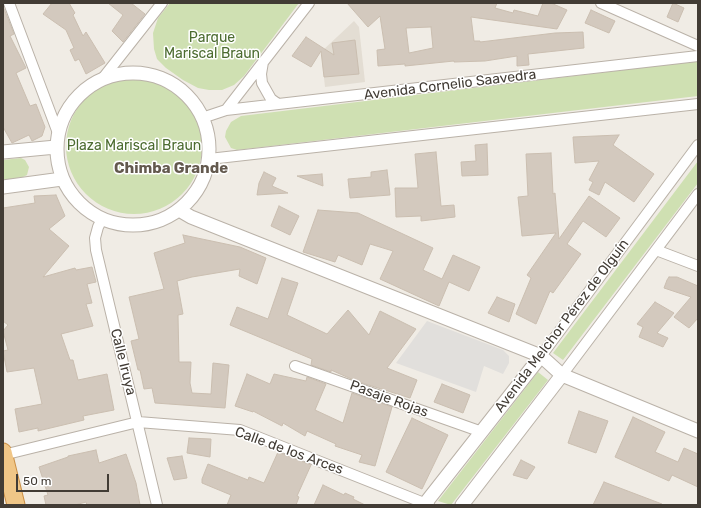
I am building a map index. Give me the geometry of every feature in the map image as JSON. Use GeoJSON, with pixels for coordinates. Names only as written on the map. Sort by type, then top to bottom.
{"type":"FeatureCollection","features":[{"type":"Feature","properties":{"kind":"highway"},"geometry":{"type":"LineString","coordinates":[[3,454],[16,505]]}},
{"type":"Feature","properties":{"kind":"street"},"geometry":{"type":"LineString","coordinates":[[103,78],[162,3]]}},
{"type":"Feature","properties":{"kind":"street"},"geometry":{"type":"LineString","coordinates":[[226,110],[308,3]]}},
{"type":"Feature","properties":{"kind":"street"},"geometry":{"type":"LineString","coordinates":[[601,3],[698,46]]}},
{"type":"Feature","properties":{"kind":"street"},"geometry":{"type":"LineString","coordinates":[[12,5],[58,133]]}},
{"type":"Feature","properties":{"kind":"street","name":"Avenida Cornelio Saavedra"},"geometry":{"type":"LineString","coordinates":[[202,118],[226,110],[698,56]]}},
{"type":"Feature","properties":{"kind":"street"},"geometry":{"type":"LineString","coordinates":[[264,61],[261,74],[262,83],[271,99],[278,104]]}},
{"type":"Feature","properties":{"kind":"street"},"geometry":{"type":"LineString","coordinates":[[129,72],[142,73],[167,80],[178,87],[192,101],[202,118],[207,131],[209,160],[202,182],[188,202],[179,210],[157,222],[132,225],[119,224],[102,219],[89,212],[77,201],[68,191],[62,179],[57,163],[56,147],[58,133],[64,115],[74,100],[87,87],[103,78],[129,72]]}},
{"type":"Feature","properties":{"kind":"street"},"geometry":{"type":"LineString","coordinates":[[209,160],[698,104]]}},
{"type":"Feature","properties":{"kind":"street","name":"Avenida Melchor Pérez de Olguín"},"geometry":{"type":"LineString","coordinates":[[426,504],[541,356],[698,145]]}},
{"type":"Feature","properties":{"kind":"street"},"geometry":{"type":"LineString","coordinates":[[3,152],[56,147]]}},
{"type":"Feature","properties":{"kind":"street"},"geometry":{"type":"LineString","coordinates":[[3,187],[62,179]]}},
{"type":"Feature","properties":{"kind":"street","name":"Avenida Melchor Pérez de Olguín"},"geometry":{"type":"LineString","coordinates":[[462,505],[698,194]]}},
{"type":"Feature","properties":{"kind":"street"},"geometry":{"type":"LineString","coordinates":[[179,210],[191,218],[541,356],[562,375],[698,431]]}},
{"type":"Feature","properties":{"kind":"street","name":"Calle Iruya"},"geometry":{"type":"LineString","coordinates":[[102,219],[95,238],[96,250],[157,505]]}},
{"type":"Feature","properties":{"kind":"street"},"geometry":{"type":"LineString","coordinates":[[656,250],[698,266]]}},
{"type":"Feature","properties":{"kind":"street","name":"Pasaje Rojas"},"geometry":{"type":"LineString","coordinates":[[295,366],[482,432]]}},
{"type":"Feature","properties":{"kind":"street","name":"Calle de los Arces"},"geometry":{"type":"LineString","coordinates":[[3,454],[138,422],[240,430],[426,504]]}},
{"type":"Feature","properties":{"kind":"shaded area"},"geometry":{"type":"Polygon","coordinates":[[[354,21],[359,27],[365,82],[325,87],[321,52],[354,21]]]}},
{"type":"Feature","properties":{"kind":"shaded area"},"geometry":{"type":"Polygon","coordinates":[[[427,321],[503,350],[509,356],[509,363],[503,374],[484,366],[476,392],[396,363],[427,321]]]}},
{"type":"Feature","properties":{"kind":"green space","name":"Parque Mariscal Braun"},"geometry":{"type":"Polygon","coordinates":[[[170,3],[299,3],[244,76],[234,85],[222,90],[209,90],[198,88],[183,80],[166,68],[157,59],[154,49],[153,33],[158,18],[170,3]]]}},
{"type":"Feature","properties":{"kind":"green space"},"geometry":{"type":"Polygon","coordinates":[[[698,61],[698,96],[237,150],[231,148],[225,137],[226,131],[231,122],[241,116],[698,61]]]}},
{"type":"Feature","properties":{"kind":"green space","name":"Plaza Mariscal Braun"},"geometry":{"type":"Polygon","coordinates":[[[134,78],[154,81],[166,86],[182,98],[194,114],[199,126],[202,146],[199,166],[194,178],[182,194],[166,206],[154,211],[134,214],[114,211],[102,206],[86,194],[74,178],[69,166],[66,146],[69,126],[74,114],[86,98],[102,86],[114,81],[134,78]]]}},
{"type":"Feature","properties":{"kind":"green space"},"geometry":{"type":"Polygon","coordinates":[[[21,158],[25,160],[29,167],[27,175],[3,180],[3,160],[21,158]]]}},
{"type":"Feature","properties":{"kind":"green space"},"geometry":{"type":"Polygon","coordinates":[[[698,161],[698,183],[563,360],[553,353],[698,161]]]}},
{"type":"Feature","properties":{"kind":"green space"},"geometry":{"type":"Polygon","coordinates":[[[538,372],[548,380],[451,505],[438,501],[538,372]]]}},
{"type":"Feature","properties":{"kind":"building"},"geometry":{"type":"Polygon","coordinates":[[[52,3],[69,3],[75,13],[73,15],[83,36],[86,32],[105,63],[86,74],[79,59],[75,61],[70,50],[74,48],[66,30],[43,14],[52,3]]]}},
{"type":"Feature","properties":{"kind":"building"},"geometry":{"type":"Polygon","coordinates":[[[108,3],[131,3],[145,14],[123,42],[112,31],[123,15],[108,3]]]}},
{"type":"Feature","properties":{"kind":"building"},"geometry":{"type":"Polygon","coordinates":[[[347,3],[497,3],[495,8],[513,13],[514,10],[538,16],[543,3],[551,3],[567,10],[557,29],[471,17],[474,41],[480,42],[555,33],[583,32],[584,48],[528,54],[529,65],[517,66],[517,56],[485,61],[454,61],[405,66],[405,64],[378,66],[377,50],[385,49],[380,16],[368,27],[347,3]],[[431,27],[406,28],[409,53],[433,48],[431,27]]]}},
{"type":"Feature","properties":{"kind":"building"},"geometry":{"type":"Polygon","coordinates":[[[673,3],[684,8],[678,22],[667,17],[673,3]]]}},
{"type":"Feature","properties":{"kind":"building"},"geometry":{"type":"Polygon","coordinates":[[[3,6],[14,34],[10,36],[26,68],[16,73],[30,106],[36,104],[45,127],[42,136],[32,141],[29,135],[12,143],[3,127],[3,6]]]}},
{"type":"Feature","properties":{"kind":"building"},"geometry":{"type":"Polygon","coordinates":[[[591,10],[615,21],[609,33],[585,23],[591,10]]]}},
{"type":"Feature","properties":{"kind":"building"},"geometry":{"type":"Polygon","coordinates":[[[306,37],[334,55],[332,43],[355,40],[359,74],[324,77],[321,51],[311,67],[292,56],[306,37]]]}},
{"type":"Feature","properties":{"kind":"building"},"geometry":{"type":"Polygon","coordinates":[[[619,135],[613,145],[654,174],[634,202],[605,182],[599,195],[589,190],[593,182],[589,180],[599,161],[575,163],[573,137],[619,135]]]}},
{"type":"Feature","properties":{"kind":"building"},"geometry":{"type":"Polygon","coordinates":[[[487,144],[488,175],[462,176],[461,162],[476,161],[475,145],[487,144]]]}},
{"type":"Feature","properties":{"kind":"building"},"geometry":{"type":"Polygon","coordinates":[[[436,152],[441,206],[454,205],[455,217],[421,221],[421,216],[396,217],[395,188],[418,188],[415,154],[436,152]]]}},
{"type":"Feature","properties":{"kind":"building"},"geometry":{"type":"Polygon","coordinates":[[[551,153],[553,194],[555,193],[559,239],[589,196],[620,218],[606,237],[583,221],[567,244],[581,254],[553,293],[550,291],[536,324],[516,314],[531,278],[527,275],[556,233],[522,236],[518,197],[528,196],[526,154],[551,153]]]}},
{"type":"Feature","properties":{"kind":"building"},"geometry":{"type":"Polygon","coordinates":[[[387,170],[390,195],[350,198],[348,179],[371,177],[371,172],[387,170]]]}},
{"type":"Feature","properties":{"kind":"building"},"geometry":{"type":"Polygon","coordinates":[[[264,172],[276,178],[272,186],[288,193],[257,195],[259,183],[264,172]]]}},
{"type":"Feature","properties":{"kind":"building"},"geometry":{"type":"Polygon","coordinates":[[[322,174],[323,186],[297,176],[322,174]]]}},
{"type":"Feature","properties":{"kind":"building"},"geometry":{"type":"Polygon","coordinates":[[[56,195],[65,216],[49,229],[69,246],[43,277],[75,268],[76,270],[92,267],[96,282],[87,284],[92,303],[86,304],[93,326],[61,334],[70,360],[73,360],[78,380],[107,374],[114,410],[83,416],[84,420],[38,431],[38,428],[19,432],[15,409],[42,404],[34,368],[7,372],[3,351],[8,350],[3,331],[8,325],[3,321],[3,208],[35,203],[34,196],[56,195]]]}},
{"type":"Feature","properties":{"kind":"building"},"geometry":{"type":"Polygon","coordinates":[[[279,206],[299,216],[290,235],[271,226],[279,206]]]}},
{"type":"Feature","properties":{"kind":"building"},"geometry":{"type":"Polygon","coordinates":[[[318,210],[358,213],[433,248],[423,270],[442,279],[453,255],[480,267],[469,291],[449,282],[439,306],[380,279],[393,251],[370,244],[362,265],[338,255],[335,262],[303,252],[318,210]]]}},
{"type":"Feature","properties":{"kind":"building"},"geometry":{"type":"Polygon","coordinates":[[[183,235],[240,247],[266,258],[257,284],[239,276],[240,269],[177,281],[183,314],[178,315],[179,362],[191,362],[190,383],[192,393],[211,394],[213,363],[229,365],[225,408],[155,403],[152,388],[144,389],[140,370],[138,370],[131,341],[139,339],[129,297],[164,289],[154,253],[185,243],[183,235]]]}},
{"type":"Feature","properties":{"kind":"building"},"geometry":{"type":"Polygon","coordinates":[[[669,277],[677,277],[698,286],[698,318],[689,328],[674,317],[691,297],[664,288],[669,277]]]}},
{"type":"Feature","properties":{"kind":"building"},"geometry":{"type":"Polygon","coordinates":[[[282,278],[298,283],[287,315],[327,334],[348,310],[369,335],[380,311],[416,329],[387,368],[417,380],[410,398],[356,381],[331,370],[331,372],[311,365],[312,359],[230,325],[237,307],[268,319],[282,278]]]}},
{"type":"Feature","properties":{"kind":"building"},"geometry":{"type":"Polygon","coordinates":[[[497,297],[515,304],[509,322],[488,313],[497,297]]]}},
{"type":"Feature","properties":{"kind":"building"},"geometry":{"type":"Polygon","coordinates":[[[655,302],[674,313],[657,333],[668,338],[663,347],[639,337],[643,327],[637,324],[655,302]]]}},
{"type":"Feature","properties":{"kind":"building"},"geometry":{"type":"Polygon","coordinates":[[[247,374],[270,384],[274,374],[306,381],[307,377],[326,384],[315,410],[343,423],[352,393],[392,407],[375,466],[359,462],[362,455],[335,446],[336,444],[307,431],[305,436],[283,423],[282,426],[253,411],[235,406],[247,374]]]}},
{"type":"Feature","properties":{"kind":"building"},"geometry":{"type":"Polygon","coordinates":[[[442,384],[470,395],[463,413],[434,402],[442,384]]]}},
{"type":"Feature","properties":{"kind":"building"},"geometry":{"type":"Polygon","coordinates":[[[579,411],[608,421],[596,453],[568,443],[579,411]]]}},
{"type":"Feature","properties":{"kind":"building"},"geometry":{"type":"Polygon","coordinates":[[[633,417],[665,432],[655,452],[678,462],[684,448],[698,454],[698,487],[672,475],[669,481],[615,457],[633,417]]]}},
{"type":"Feature","properties":{"kind":"building"},"geometry":{"type":"Polygon","coordinates":[[[412,418],[448,435],[422,489],[386,472],[412,418]]]}},
{"type":"Feature","properties":{"kind":"building"},"geometry":{"type":"Polygon","coordinates":[[[189,438],[211,439],[210,457],[187,453],[189,438]]]}},
{"type":"Feature","properties":{"kind":"building"},"geometry":{"type":"Polygon","coordinates":[[[96,450],[99,463],[126,454],[136,483],[140,505],[87,505],[86,502],[75,505],[46,505],[44,496],[48,495],[39,467],[68,456],[96,450]]]}},
{"type":"Feature","properties":{"kind":"building"},"geometry":{"type":"Polygon","coordinates":[[[278,452],[311,465],[297,496],[299,497],[296,505],[227,505],[231,495],[202,483],[202,479],[208,464],[248,480],[249,477],[264,483],[278,452]]]}},
{"type":"Feature","properties":{"kind":"building"},"geometry":{"type":"Polygon","coordinates":[[[182,456],[187,478],[174,480],[167,458],[182,456]]]}},
{"type":"Feature","properties":{"kind":"building"},"geometry":{"type":"Polygon","coordinates":[[[521,460],[535,467],[527,479],[513,475],[521,460]]]}},
{"type":"Feature","properties":{"kind":"building"},"geometry":{"type":"Polygon","coordinates":[[[604,482],[662,504],[662,505],[593,505],[604,482]]]}},
{"type":"Feature","properties":{"kind":"building"},"geometry":{"type":"Polygon","coordinates":[[[323,485],[344,495],[345,493],[354,497],[353,499],[365,505],[314,505],[323,485]]]}},
{"type":"Feature","properties":{"kind":"district","name":"Chimba Grande"},"geometry":{"type":"Point","coordinates":[171,169]}}]}
